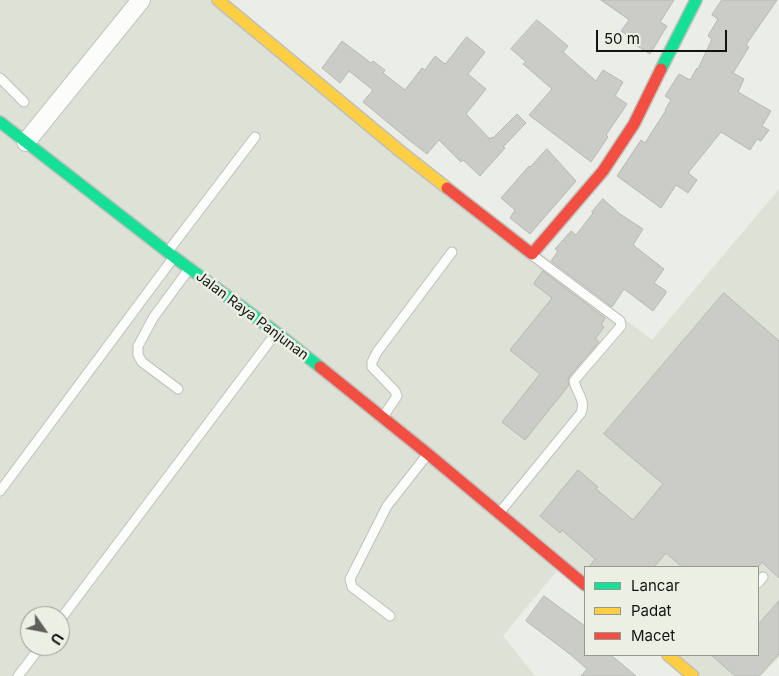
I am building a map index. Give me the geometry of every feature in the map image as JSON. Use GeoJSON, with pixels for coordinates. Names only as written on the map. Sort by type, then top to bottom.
{"type":"FeatureCollection","features":[{"type":"Feature","properties":{"kind":"main road"},"geometry":{"type":"LineString","coordinates":[[218,0],[468,206],[532,254],[602,171],[634,124],[696,0]]}},
{"type":"Feature","properties":{"kind":"main road","name":"Jalan Raya Panjunan"},"geometry":{"type":"LineString","coordinates":[[0,122],[171,255],[276,333],[428,454],[584,584]]}},
{"type":"Feature","properties":{"kind":"main road"},"geometry":{"type":"LineString","coordinates":[[669,656],[689,671]]}},
{"type":"Feature","properties":{"kind":"street"},"geometry":{"type":"LineString","coordinates":[[26,142],[142,0]]}},
{"type":"Feature","properties":{"kind":"lane"},"geometry":{"type":"LineString","coordinates":[[0,78],[24,102]]}},
{"type":"Feature","properties":{"kind":"lane"},"geometry":{"type":"LineString","coordinates":[[0,491],[152,288],[167,267],[171,255],[255,137]]}},
{"type":"Feature","properties":{"kind":"lane"},"geometry":{"type":"LineString","coordinates":[[382,417],[396,396],[395,391],[372,367],[372,362],[377,352],[452,252]]}},
{"type":"Feature","properties":{"kind":"lane"},"geometry":{"type":"LineString","coordinates":[[500,514],[580,413],[583,402],[574,381],[621,326],[619,320],[532,254]]}},
{"type":"Feature","properties":{"kind":"lane"},"geometry":{"type":"LineString","coordinates":[[178,389],[142,362],[138,355],[138,346],[153,318],[190,269]]}},
{"type":"Feature","properties":{"kind":"lane"},"geometry":{"type":"LineString","coordinates":[[70,607],[276,333]]}},
{"type":"Feature","properties":{"kind":"lane"},"geometry":{"type":"LineString","coordinates":[[390,616],[352,587],[350,579],[387,506],[428,454]]}},
{"type":"Feature","properties":{"kind":"lane"},"geometry":{"type":"LineString","coordinates":[[18,676],[33,656]]}},
{"type":"Feature","properties":{"kind":"shaded area"},"geometry":{"type":"Polygon","coordinates":[[[0,0],[216,0],[652,340],[779,189],[779,657],[761,676],[702,676],[677,656],[759,656],[759,566],[584,566],[584,579],[564,562],[503,636],[535,676],[0,676],[0,0]]]}},
{"type":"Feature","properties":{"kind":"building"},"geometry":{"type":"Polygon","coordinates":[[[601,0],[674,0],[660,22],[667,26],[650,54],[628,40],[630,37],[621,31],[629,20],[601,0]]]}},
{"type":"Feature","properties":{"kind":"building"},"geometry":{"type":"Polygon","coordinates":[[[722,0],[777,0],[746,45],[749,47],[733,73],[744,79],[738,92],[771,111],[762,126],[769,130],[761,141],[757,139],[750,150],[721,132],[688,173],[697,180],[688,193],[676,185],[661,208],[617,176],[641,140],[645,143],[666,110],[671,100],[665,96],[679,74],[690,80],[698,69],[712,39],[708,36],[718,19],[712,15],[722,0]]]}},
{"type":"Feature","properties":{"kind":"building"},"geometry":{"type":"Polygon","coordinates":[[[537,20],[568,46],[563,52],[596,81],[603,70],[623,82],[615,96],[627,104],[591,162],[529,115],[552,89],[523,64],[526,62],[511,49],[537,20]]]}},
{"type":"Feature","properties":{"kind":"building"},"geometry":{"type":"Polygon","coordinates":[[[467,37],[485,52],[468,74],[486,89],[466,114],[490,139],[517,114],[526,123],[503,147],[505,148],[480,176],[463,160],[461,162],[439,140],[427,154],[409,140],[363,102],[373,90],[349,71],[340,83],[322,68],[342,41],[371,63],[373,61],[385,70],[383,73],[405,90],[422,68],[425,70],[435,56],[445,64],[467,37]]]}},
{"type":"Feature","properties":{"kind":"building"},"geometry":{"type":"Polygon","coordinates":[[[547,149],[576,181],[530,234],[510,218],[515,210],[501,198],[547,149]]]}},
{"type":"Feature","properties":{"kind":"building"},"geometry":{"type":"Polygon","coordinates":[[[603,199],[620,214],[643,229],[633,245],[664,269],[654,283],[666,291],[666,293],[653,311],[624,289],[612,307],[551,261],[558,251],[555,249],[571,231],[576,235],[603,199]]]}},
{"type":"Feature","properties":{"kind":"building"},"geometry":{"type":"Polygon","coordinates":[[[543,271],[605,318],[601,325],[604,327],[595,339],[599,342],[569,377],[569,385],[525,440],[502,422],[540,374],[510,350],[552,298],[534,284],[543,271]]]}},
{"type":"Feature","properties":{"kind":"building"},"geometry":{"type":"Polygon","coordinates":[[[724,293],[779,341],[779,578],[762,562],[759,566],[681,566],[666,553],[655,566],[590,566],[595,559],[562,530],[560,533],[540,516],[578,470],[598,487],[596,489],[633,520],[663,484],[604,434],[724,293]]]}},
{"type":"Feature","properties":{"kind":"building"},"geometry":{"type":"Polygon","coordinates":[[[544,596],[584,625],[584,656],[612,656],[636,676],[581,676],[587,669],[526,621],[544,596]]]}},
{"type":"Feature","properties":{"kind":"building"},"geometry":{"type":"Polygon","coordinates":[[[779,601],[779,654],[759,676],[735,676],[712,656],[759,656],[759,624],[779,601]]]}},
{"type":"Feature","properties":{"kind":"traffic: fast"},"geometry":{"type":"LineString","coordinates":[[661,69],[696,0]]}},
{"type":"Feature","properties":{"kind":"traffic: fast"},"geometry":{"type":"LineString","coordinates":[[0,122],[320,367]]}},
{"type":"Feature","properties":{"kind":"traffic: slow"},"geometry":{"type":"LineString","coordinates":[[218,0],[447,188]]}},
{"type":"Feature","properties":{"kind":"traffic: slow"},"geometry":{"type":"LineString","coordinates":[[669,656],[693,676]]}},
{"type":"Feature","properties":{"kind":"traffic: jam"},"geometry":{"type":"LineString","coordinates":[[447,188],[532,254],[603,171],[634,124],[661,69]]}},
{"type":"Feature","properties":{"kind":"traffic: jam"},"geometry":{"type":"LineString","coordinates":[[320,367],[584,584]]}}]}
